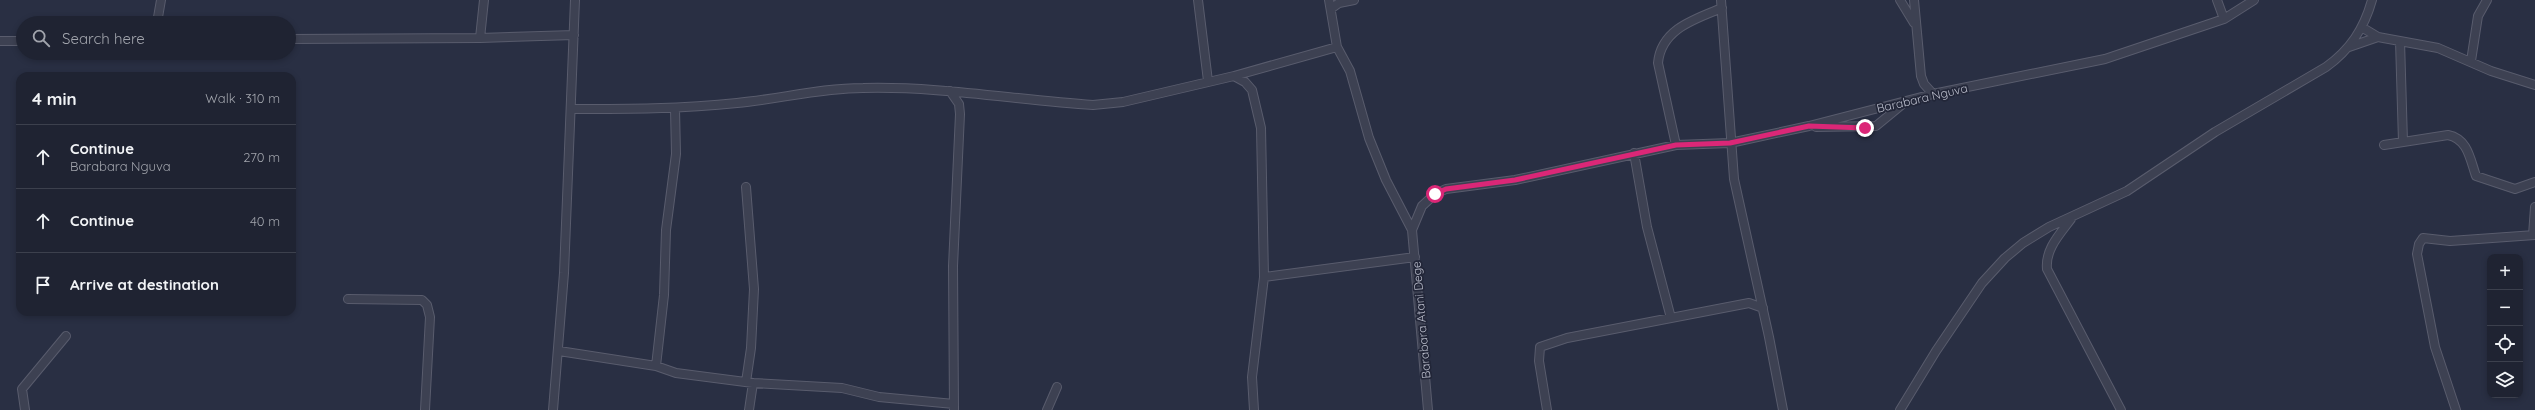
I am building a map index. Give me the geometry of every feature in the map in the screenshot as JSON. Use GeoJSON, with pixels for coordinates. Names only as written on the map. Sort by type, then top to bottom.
{"type":"FeatureCollection","features":[{"type":"Feature","properties":{"kind":"street"},"geometry":{"type":"LineString","coordinates":[[158,16],[161,0]]}},
{"type":"Feature","properties":{"kind":"street"},"geometry":{"type":"LineString","coordinates":[[480,38],[484,0]]}},
{"type":"Feature","properties":{"kind":"street"},"geometry":{"type":"LineString","coordinates":[[553,410],[559,351],[575,0]]}},
{"type":"Feature","properties":{"kind":"street"},"geometry":{"type":"LineString","coordinates":[[1198,0],[1208,82]]}},
{"type":"Feature","properties":{"kind":"street"},"geometry":{"type":"LineString","coordinates":[[1329,0],[1332,8],[1337,47],[1350,71],[1374,152],[1412,230]]}},
{"type":"Feature","properties":{"kind":"street"},"geometry":{"type":"LineString","coordinates":[[1332,8],[1339,3],[1354,0]]}},
{"type":"Feature","properties":{"kind":"street"},"geometry":{"type":"LineString","coordinates":[[1900,0],[1914,23]]}},
{"type":"Feature","properties":{"kind":"street"},"geometry":{"type":"LineString","coordinates":[[1914,0],[1914,23],[1921,76],[1924,84],[1933,94]]}},
{"type":"Feature","properties":{"kind":"street"},"geometry":{"type":"LineString","coordinates":[[2217,0],[2224,19]]}},
{"type":"Feature","properties":{"kind":"street","name":"Barabara Nguva"},"geometry":{"type":"LineString","coordinates":[[1412,230],[1422,206],[1435,194],[1446,189],[1515,180],[1676,145],[1730,143],[1809,126],[1933,94],[2105,60],[2224,19],[2254,0]]}},
{"type":"Feature","properties":{"kind":"street"},"geometry":{"type":"LineString","coordinates":[[1900,410],[1936,351],[1982,283],[2005,258],[2023,243],[2049,227],[2072,218],[2152,175],[2215,132],[2326,68],[2342,56],[2363,28],[2372,0]]}},
{"type":"Feature","properties":{"kind":"street"},"geometry":{"type":"LineString","coordinates":[[2471,61],[2478,16],[2487,0]]}},
{"type":"Feature","properties":{"kind":"street"},"geometry":{"type":"LineString","coordinates":[[1676,145],[1658,62],[1659,54],[1664,42],[1686,22],[1722,4],[1730,143],[1734,179],[1760,293],[1783,410]]}},
{"type":"Feature","properties":{"kind":"street"},"geometry":{"type":"LineString","coordinates":[[2363,28],[2378,37],[2438,48],[2471,61],[2491,71],[2535,85]]}},
{"type":"Feature","properties":{"kind":"street"},"geometry":{"type":"LineString","coordinates":[[296,39],[480,38],[574,35]]}},
{"type":"Feature","properties":{"kind":"street"},"geometry":{"type":"LineString","coordinates":[[2349,47],[2378,37]]}},
{"type":"Feature","properties":{"kind":"street"},"geometry":{"type":"LineString","coordinates":[[0,41],[16,41]]}},
{"type":"Feature","properties":{"kind":"street"},"geometry":{"type":"LineString","coordinates":[[2400,41],[2403,142]]}},
{"type":"Feature","properties":{"kind":"street"},"geometry":{"type":"LineString","coordinates":[[571,109],[675,109],[739,103],[809,91],[910,87],[1093,104],[1123,102],[1234,76],[1337,47]]}},
{"type":"Feature","properties":{"kind":"street"},"geometry":{"type":"LineString","coordinates":[[1234,76],[1244,82],[1252,90],[1261,128],[1264,277],[1252,377],[1254,410]]}},
{"type":"Feature","properties":{"kind":"street"},"geometry":{"type":"LineString","coordinates":[[950,91],[958,104]]}},
{"type":"Feature","properties":{"kind":"street"},"geometry":{"type":"LineString","coordinates":[[559,351],[656,366],[676,373],[749,382],[842,388],[879,397],[954,407],[953,266],[959,134],[958,104],[962,92]]}},
{"type":"Feature","properties":{"kind":"street"},"geometry":{"type":"LineString","coordinates":[[1809,126],[1865,128],[1876,126],[1906,101]]}},
{"type":"Feature","properties":{"kind":"street"},"geometry":{"type":"LineString","coordinates":[[656,366],[664,295],[666,230],[676,154],[675,109]]}},
{"type":"Feature","properties":{"kind":"street"},"geometry":{"type":"LineString","coordinates":[[2384,145],[2448,135],[2456,137],[2465,145],[2476,176],[2515,189],[2535,182]]}},
{"type":"Feature","properties":{"kind":"street"},"geometry":{"type":"LineString","coordinates":[[1634,153],[1647,227],[1671,318]]}},
{"type":"Feature","properties":{"kind":"street"},"geometry":{"type":"LineString","coordinates":[[746,187],[754,289],[748,410]]}},
{"type":"Feature","properties":{"kind":"street"},"geometry":{"type":"LineString","coordinates":[[2456,410],[2435,347],[2417,254],[2419,244],[2424,238],[2450,241],[2534,235],[2535,207]]}},
{"type":"Feature","properties":{"kind":"street"},"geometry":{"type":"LineString","coordinates":[[2072,218],[2056,238],[2046,258],[2047,269],[2121,410]]}},
{"type":"Feature","properties":{"kind":"street","name":"Barabara Atani Dege"},"geometry":{"type":"LineString","coordinates":[[1412,230],[1428,410]]}},
{"type":"Feature","properties":{"kind":"street"},"geometry":{"type":"LineString","coordinates":[[1264,277],[1415,257]]}},
{"type":"Feature","properties":{"kind":"street"},"geometry":{"type":"LineString","coordinates":[[1749,303],[1760,293]]}},
{"type":"Feature","properties":{"kind":"street"},"geometry":{"type":"LineString","coordinates":[[348,299],[422,300],[427,305],[430,317],[425,410]]}},
{"type":"Feature","properties":{"kind":"street"},"geometry":{"type":"LineString","coordinates":[[1547,410],[1539,361],[1540,347],[1567,338],[1749,303],[1763,308]]}},
{"type":"Feature","properties":{"kind":"street"},"geometry":{"type":"LineString","coordinates":[[25,410],[22,389],[66,336]]}},
{"type":"Feature","properties":{"kind":"street"},"geometry":{"type":"LineString","coordinates":[[1047,410],[1057,387]]}},
{"type":"Feature","properties":{"kind":"route"},"geometry":{"type":"LineString","coordinates":[[1435,194],[1446,189],[1515,180],[1676,145],[1730,143],[1809,126],[1865,128]]}}]}
